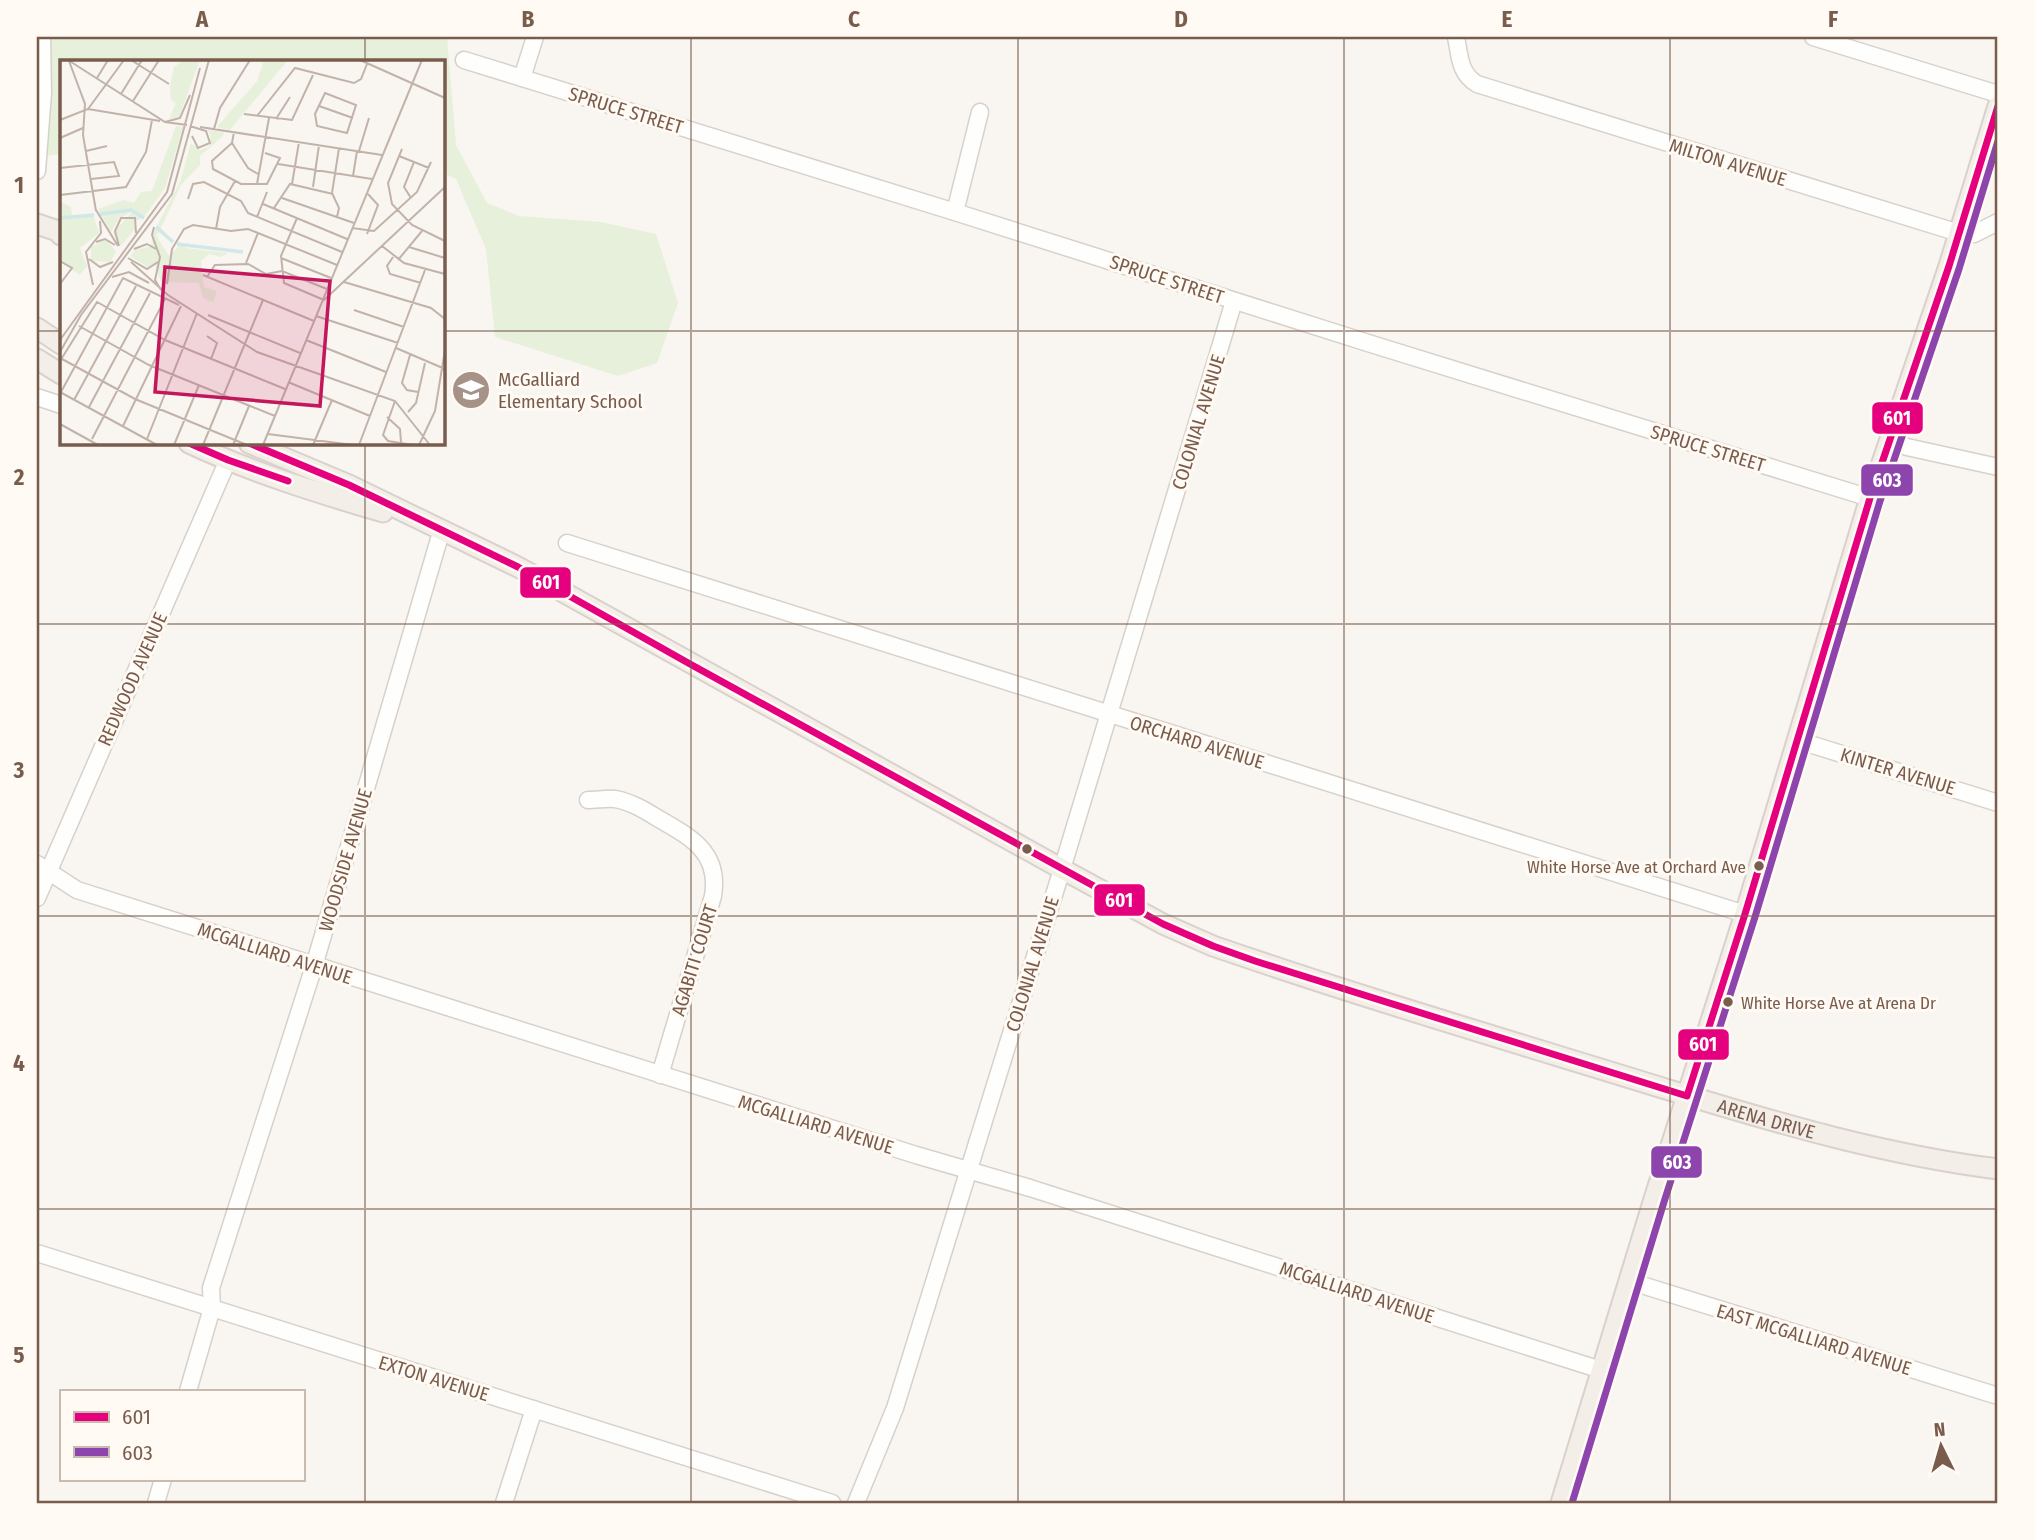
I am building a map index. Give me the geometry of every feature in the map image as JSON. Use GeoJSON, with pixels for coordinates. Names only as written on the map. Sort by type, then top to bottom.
{"type":"FeatureCollection","features":[{"type":"Feature","properties":{"kind":"main road"},"geometry":{"type":"LineString","coordinates":[[1560,1503],[1745,914],[1870,498],[1959,233],[1998,106]]}},
{"type":"Feature","properties":{"kind":"main road"},"geometry":{"type":"LineString","coordinates":[[37,224],[60,233]]}},
{"type":"Feature","properties":{"kind":"main road"},"geometry":{"type":"LineString","coordinates":[[37,328],[60,343]]}},
{"type":"Feature","properties":{"kind":"main road"},"geometry":{"type":"LineString","coordinates":[[37,359],[60,373]]}},
{"type":"Feature","properties":{"kind":"main road","name":"ARENA DRIVE"},"geometry":{"type":"LineString","coordinates":[[251,444],[349,485],[518,567],[1062,869],[1163,924],[1213,946],[1687,1096],[1824,1136],[1908,1155],[1998,1169]]}},
{"type":"Feature","properties":{"kind":"main road","name":"ARENA DRIVE"},"geometry":{"type":"LineString","coordinates":[[191,445],[339,499],[442,529]]}},
{"type":"Feature","properties":{"kind":"street"},"geometry":{"type":"LineString","coordinates":[[37,171],[43,93],[42,37]]}},
{"type":"Feature","properties":{"kind":"street"},"geometry":{"type":"LineString","coordinates":[[522,78],[535,37]]}},
{"type":"Feature","properties":{"kind":"street","name":"MILTON AVENUE"},"geometry":{"type":"LineString","coordinates":[[1456,37],[1463,72],[1477,84],[1959,233]]}},
{"type":"Feature","properties":{"kind":"street"},"geometry":{"type":"LineString","coordinates":[[1813,37],[1998,94]]}},
{"type":"Feature","properties":{"kind":"street","name":"SPRUCE STREET"},"geometry":{"type":"LineString","coordinates":[[464,60],[1870,498]]}},
{"type":"Feature","properties":{"kind":"street"},"geometry":{"type":"LineString","coordinates":[[955,212],[980,112]]}},
{"type":"Feature","properties":{"kind":"street"},"geometry":{"type":"LineString","coordinates":[[1959,233],[1974,234],[1998,222]]}},
{"type":"Feature","properties":{"kind":"street","name":"COLONIAL AVENUE"},"geometry":{"type":"LineString","coordinates":[[856,1503],[895,1408],[1234,301]]}},
{"type":"Feature","properties":{"kind":"street"},"geometry":{"type":"LineString","coordinates":[[37,397],[60,405]]}},
{"type":"Feature","properties":{"kind":"street"},"geometry":{"type":"LineString","coordinates":[[1890,441],[1998,467]]}},
{"type":"Feature","properties":{"kind":"street","name":"REDWOOD AVENUE"},"geometry":{"type":"LineString","coordinates":[[37,898],[42,868],[228,460]]}},
{"type":"Feature","properties":{"kind":"street","name":"WOODSIDE AVENUE"},"geometry":{"type":"LineString","coordinates":[[188,1390],[212,1308],[211,1288],[314,966],[442,529]]}},
{"type":"Feature","properties":{"kind":"street","name":"ORCHARD AVENUE"},"geometry":{"type":"LineString","coordinates":[[566,543],[647,576],[1109,715],[1745,914]]}},
{"type":"Feature","properties":{"kind":"street","name":"KINTER AVENUE"},"geometry":{"type":"LineString","coordinates":[[1797,740],[1998,803]]}},
{"type":"Feature","properties":{"kind":"street","name":"AGABITI COURT"},"geometry":{"type":"LineString","coordinates":[[588,800],[615,799],[635,805],[690,837],[709,858],[714,873],[713,897],[660,1075]]}},
{"type":"Feature","properties":{"kind":"street","name":"MCGALLIARD AVENUE"},"geometry":{"type":"LineString","coordinates":[[42,868],[77,890],[1601,1370]]}},
{"type":"Feature","properties":{"kind":"street","name":"EXTON AVENUE"},"geometry":{"type":"LineString","coordinates":[[37,1253],[832,1503]]}},
{"type":"Feature","properties":{"kind":"street","name":"EAST MCGALLIARD AVENUE"},"geometry":{"type":"LineString","coordinates":[[1629,1282],[1998,1396]]}},
{"type":"Feature","properties":{"kind":"street"},"geometry":{"type":"LineString","coordinates":[[504,1503],[534,1409]]}},
{"type":"Feature","properties":{"kind":"street"},"geometry":{"type":"LineString","coordinates":[[156,1503],[163,1480]]}},
{"type":"Feature","properties":{"kind":"green space"},"geometry":{"type":"Polygon","coordinates":[[[37,37],[447,37],[456,145],[487,203],[519,216],[601,222],[656,234],[678,303],[657,363],[618,376],[495,337],[486,249],[456,179],[444,173],[444,60],[60,60],[60,154],[37,157],[37,37]]]}},
{"type":"Feature","properties":{"kind":"transit line","name":"601"},"geometry":{"type":"LineString","coordinates":[[251,444],[349,485],[518,567],[1163,924],[1255,961],[1687,1096],[1745,914],[1870,498],[1949,266],[1998,106]]}},
{"type":"Feature","properties":{"kind":"transit line","name":"603"},"geometry":{"type":"LineString","coordinates":[[1572,1503],[1755,917],[1880,501],[1959,269],[1998,141]]}},
{"type":"Feature","properties":{"kind":"transit line","name":"601"},"geometry":{"type":"LineString","coordinates":[[191,444],[288,481]]}},
{"type":"Feature","properties":{"kind":"place","name":"McGalliard Elementary School"},"geometry":{"type":"Point","coordinates":[471,390]}},
{"type":"Feature","properties":{"kind":"place","name":"White Horse Ave at Orchard Ave"},"geometry":{"type":"Point","coordinates":[1759,866]}},
{"type":"Feature","properties":{"kind":"place","name":"White Horse Ave at Arena Dr"},"geometry":{"type":"Point","coordinates":[1728,1002]}}]}
